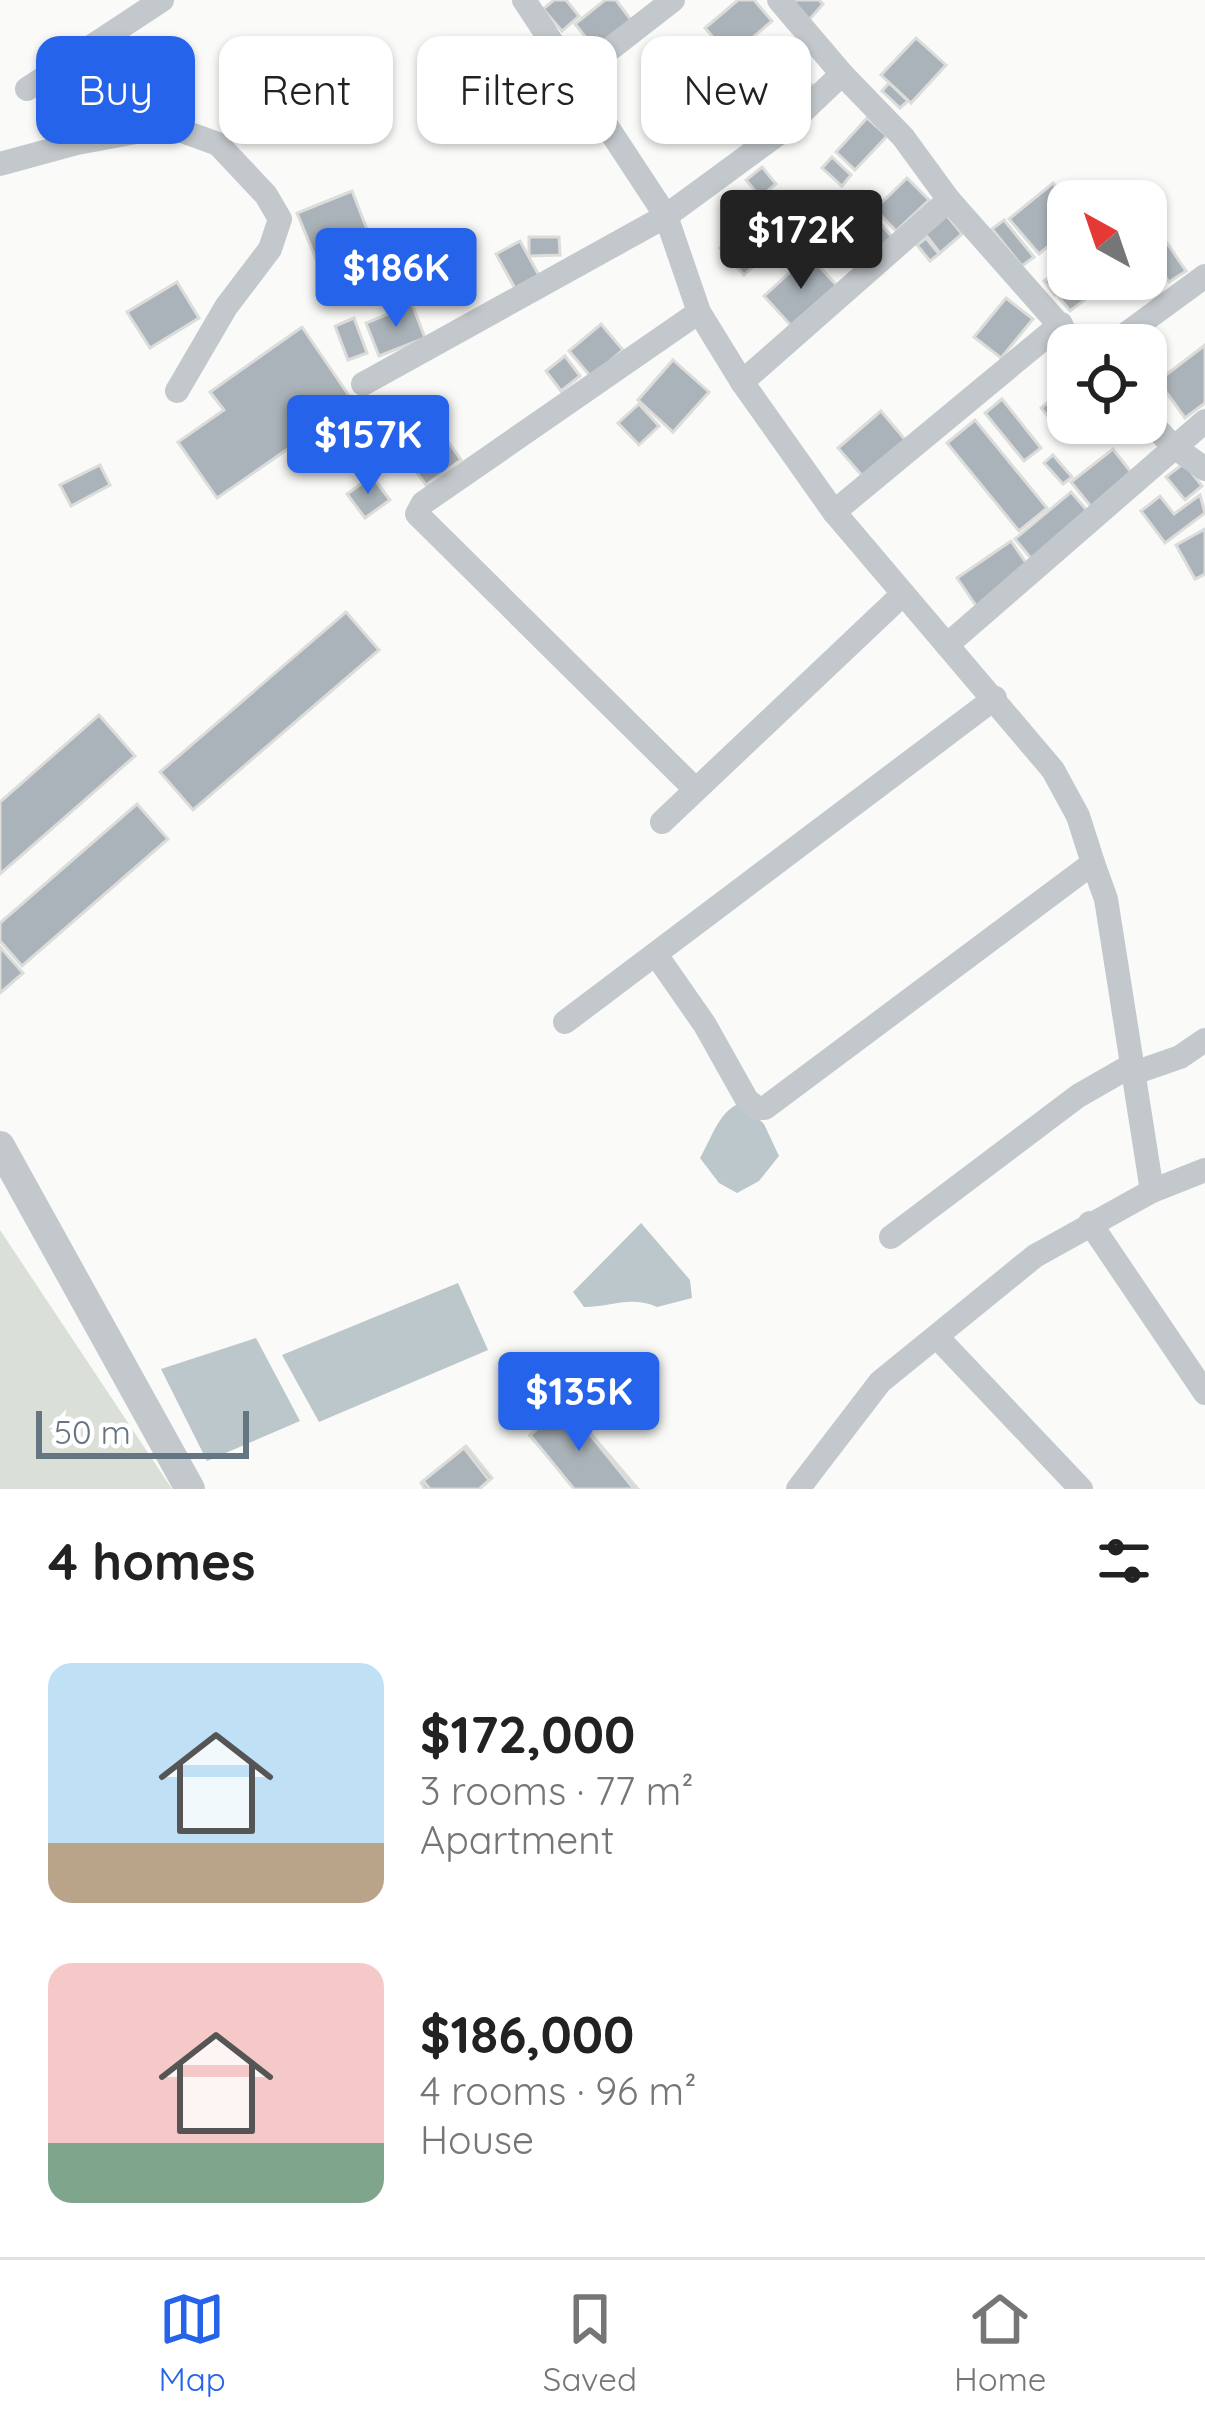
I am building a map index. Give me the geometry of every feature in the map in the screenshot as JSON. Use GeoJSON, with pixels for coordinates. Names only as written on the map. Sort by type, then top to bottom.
{"type":"FeatureCollection","features":[{"type":"Feature","properties":{"kind":"street"},"geometry":{"type":"LineString","coordinates":[[27,89],[127,9],[162,0]]}},
{"type":"Feature","properties":{"kind":"street"},"geometry":{"type":"LineString","coordinates":[[524,0],[547,36]]}},
{"type":"Feature","properties":{"kind":"street"},"geometry":{"type":"LineString","coordinates":[[617,44],[673,0]]}},
{"type":"Feature","properties":{"kind":"street"},"geometry":{"type":"LineString","coordinates":[[779,0],[1061,324]]}},
{"type":"Feature","properties":{"kind":"street"},"geometry":{"type":"LineString","coordinates":[[363,384],[666,216],[782,131],[842,74]]}},
{"type":"Feature","properties":{"kind":"street"},"geometry":{"type":"LineString","coordinates":[[0,164],[169,126],[218,144],[266,195],[280,219],[270,249],[226,308],[177,391]]}},
{"type":"Feature","properties":{"kind":"street"},"geometry":{"type":"LineString","coordinates":[[617,142],[666,216],[699,312],[742,382],[833,512],[1053,770],[1078,816],[1106,899],[1152,1191]]}},
{"type":"Feature","properties":{"kind":"street"},"geometry":{"type":"LineString","coordinates":[[742,382],[949,200]]}},
{"type":"Feature","properties":{"kind":"street"},"geometry":{"type":"LineString","coordinates":[[1140,324],[1205,276]]}},
{"type":"Feature","properties":{"kind":"street"},"geometry":{"type":"LineString","coordinates":[[694,788],[417,514],[423,503],[699,312]]}},
{"type":"Feature","properties":{"kind":"street"},"geometry":{"type":"LineString","coordinates":[[833,512],[1047,336]]}},
{"type":"Feature","properties":{"kind":"street"},"geometry":{"type":"LineString","coordinates":[[947,645],[1205,421]]}},
{"type":"Feature","properties":{"kind":"street"},"geometry":{"type":"LineString","coordinates":[[1167,440],[1205,469]]}},
{"type":"Feature","properties":{"kind":"street"},"geometry":{"type":"LineString","coordinates":[[662,822],[902,595]]}},
{"type":"Feature","properties":{"kind":"street"},"geometry":{"type":"LineString","coordinates":[[565,1022],[995,698]]}},
{"type":"Feature","properties":{"kind":"street"},"geometry":{"type":"LineString","coordinates":[[658,956],[705,1025],[747,1100],[765,1108],[1093,863]]}},
{"type":"Feature","properties":{"kind":"street"},"geometry":{"type":"LineString","coordinates":[[891,1237],[1078,1096],[1133,1069],[1180,1057],[1205,1040]]}},
{"type":"Feature","properties":{"kind":"street"},"geometry":{"type":"LineString","coordinates":[[0,1146],[190,1489]]}},
{"type":"Feature","properties":{"kind":"street"},"geometry":{"type":"LineString","coordinates":[[798,1489],[880,1382],[1035,1256],[1152,1191],[1205,1170]]}},
{"type":"Feature","properties":{"kind":"street"},"geometry":{"type":"LineString","coordinates":[[1090,1223],[1205,1393]]}},
{"type":"Feature","properties":{"kind":"street"},"geometry":{"type":"LineString","coordinates":[[938,1338],[1081,1489]]}},
{"type":"Feature","properties":{"kind":"shaded area"},"geometry":{"type":"Polygon","coordinates":[[[742,1102],[764,1124],[779,1156],[759,1181],[737,1193],[719,1183],[700,1158],[722,1118],[742,1102]]]}},
{"type":"Feature","properties":{"kind":"shaded area"},"geometry":{"type":"Polygon","coordinates":[[[641,1223],[690,1280],[692,1298],[657,1307],[630,1302],[584,1307],[573,1292],[641,1223]]]}},
{"type":"Feature","properties":{"kind":"shaded area"},"geometry":{"type":"Polygon","coordinates":[[[0,1230],[172,1489],[0,1489],[0,1230]]]}},
{"type":"Feature","properties":{"kind":"shaded area"},"geometry":{"type":"Polygon","coordinates":[[[458,1283],[488,1350],[319,1422],[282,1355],[458,1283]]]}},
{"type":"Feature","properties":{"kind":"shaded area"},"geometry":{"type":"Polygon","coordinates":[[[256,1338],[300,1421],[207,1461],[161,1369],[256,1338]]]}},
{"type":"Feature","properties":{"kind":"building"},"geometry":{"type":"Polygon","coordinates":[[[554,0],[566,0],[579,16],[562,31],[543,9],[554,0]]]}},
{"type":"Feature","properties":{"kind":"building"},"geometry":{"type":"Polygon","coordinates":[[[605,0],[616,0],[631,20],[611,36],[585,36],[575,24],[605,0]]]}},
{"type":"Feature","properties":{"kind":"building"},"geometry":{"type":"Polygon","coordinates":[[[738,0],[754,0],[772,21],[754,36],[712,36],[705,28],[738,0]]]}},
{"type":"Feature","properties":{"kind":"building"},"geometry":{"type":"Polygon","coordinates":[[[786,0],[819,0],[823,4],[809,20],[786,0]]]}},
{"type":"Feature","properties":{"kind":"building"},"geometry":{"type":"Polygon","coordinates":[[[916,38],[946,65],[911,103],[881,75],[916,38]]]}},
{"type":"Feature","properties":{"kind":"building"},"geometry":{"type":"Polygon","coordinates":[[[889,83],[908,101],[900,108],[882,91],[889,83]]]}},
{"type":"Feature","properties":{"kind":"building"},"geometry":{"type":"Polygon","coordinates":[[[867,118],[887,136],[855,170],[836,152],[867,118]]]}},
{"type":"Feature","properties":{"kind":"building"},"geometry":{"type":"Polygon","coordinates":[[[832,157],[851,175],[842,186],[822,168],[832,157]]]}},
{"type":"Feature","properties":{"kind":"building"},"geometry":{"type":"Polygon","coordinates":[[[762,167],[776,184],[760,197],[746,180],[762,167]]]}},
{"type":"Feature","properties":{"kind":"building"},"geometry":{"type":"Polygon","coordinates":[[[907,178],[929,200],[896,231],[875,209],[907,178]]]}},
{"type":"Feature","properties":{"kind":"building"},"geometry":{"type":"Polygon","coordinates":[[[1047,188],[1047,247],[1039,254],[1009,219],[1047,188]]]}},
{"type":"Feature","properties":{"kind":"building"},"geometry":{"type":"Polygon","coordinates":[[[352,191],[377,255],[323,276],[297,213],[352,191]]]}},
{"type":"Feature","properties":{"kind":"building"},"geometry":{"type":"Polygon","coordinates":[[[772,199],[797,225],[763,257],[738,230],[772,199]]]}},
{"type":"Feature","properties":{"kind":"building"},"geometry":{"type":"Polygon","coordinates":[[[944,212],[962,234],[940,253],[922,230],[944,212]]]}},
{"type":"Feature","properties":{"kind":"building"},"geometry":{"type":"Polygon","coordinates":[[[1004,220],[1034,257],[1022,266],[992,229],[1004,220]]]}},
{"type":"Feature","properties":{"kind":"building"},"geometry":{"type":"Polygon","coordinates":[[[878,221],[893,238],[866,263],[850,246],[878,221]]]}},
{"type":"Feature","properties":{"kind":"building"},"geometry":{"type":"Polygon","coordinates":[[[735,234],[759,261],[744,275],[720,248],[735,234]]]}},
{"type":"Feature","properties":{"kind":"building"},"geometry":{"type":"Polygon","coordinates":[[[529,237],[559,237],[560,255],[529,256],[529,237]]]}},
{"type":"Feature","properties":{"kind":"building"},"geometry":{"type":"Polygon","coordinates":[[[926,238],[939,254],[930,261],[917,245],[926,238]]]}},
{"type":"Feature","properties":{"kind":"building"},"geometry":{"type":"Polygon","coordinates":[[[520,241],[541,279],[517,292],[496,254],[520,241]]]}},
{"type":"Feature","properties":{"kind":"building"},"geometry":{"type":"Polygon","coordinates":[[[1167,243],[1186,271],[1167,279],[1167,243]]]}},
{"type":"Feature","properties":{"kind":"building"},"geometry":{"type":"Polygon","coordinates":[[[809,255],[839,288],[794,329],[764,296],[809,255]]]}},
{"type":"Feature","properties":{"kind":"building"},"geometry":{"type":"Polygon","coordinates":[[[177,282],[199,318],[150,348],[127,312],[177,282]]]}},
{"type":"Feature","properties":{"kind":"building"},"geometry":{"type":"Polygon","coordinates":[[[1006,298],[1033,319],[1001,358],[974,337],[1006,298]]]}},
{"type":"Feature","properties":{"kind":"building"},"geometry":{"type":"Polygon","coordinates":[[[1061,300],[1085,300],[1070,311],[1061,300]]]}},
{"type":"Feature","properties":{"kind":"building"},"geometry":{"type":"Polygon","coordinates":[[[412,304],[425,338],[379,356],[366,323],[412,304]]]}},
{"type":"Feature","properties":{"kind":"building"},"geometry":{"type":"Polygon","coordinates":[[[354,318],[367,353],[348,360],[335,326],[354,318]]]}},
{"type":"Feature","properties":{"kind":"building"},"geometry":{"type":"Polygon","coordinates":[[[601,324],[623,350],[591,377],[569,351],[601,324]]]}},
{"type":"Feature","properties":{"kind":"building"},"geometry":{"type":"Polygon","coordinates":[[[302,327],[354,403],[217,498],[178,442],[224,410],[210,392],[302,327]]]}},
{"type":"Feature","properties":{"kind":"building"},"geometry":{"type":"Polygon","coordinates":[[[1205,345],[1205,403],[1185,418],[1167,393],[1167,374],[1205,345]]]}},
{"type":"Feature","properties":{"kind":"building"},"geometry":{"type":"Polygon","coordinates":[[[565,356],[580,376],[561,391],[546,371],[565,356]]]}},
{"type":"Feature","properties":{"kind":"building"},"geometry":{"type":"Polygon","coordinates":[[[673,360],[709,392],[673,432],[638,400],[673,360]]]}},
{"type":"Feature","properties":{"kind":"building"},"geometry":{"type":"Polygon","coordinates":[[[1002,399],[1041,448],[1024,461],[985,413],[1002,399]]]}},
{"type":"Feature","properties":{"kind":"building"},"geometry":{"type":"Polygon","coordinates":[[[639,404],[659,426],[639,445],[618,423],[639,404]]]}},
{"type":"Feature","properties":{"kind":"building"},"geometry":{"type":"Polygon","coordinates":[[[881,411],[907,442],[865,479],[838,448],[881,411]]]}},
{"type":"Feature","properties":{"kind":"building"},"geometry":{"type":"Polygon","coordinates":[[[975,420],[1047,508],[1019,531],[947,443],[975,420]]]}},
{"type":"Feature","properties":{"kind":"building"},"geometry":{"type":"Polygon","coordinates":[[[445,437],[461,460],[426,485],[409,462],[445,437]]]}},
{"type":"Feature","properties":{"kind":"building"},"geometry":{"type":"Polygon","coordinates":[[[1113,449],[1134,476],[1093,509],[1071,482],[1113,449]]]}},
{"type":"Feature","properties":{"kind":"building"},"geometry":{"type":"Polygon","coordinates":[[[1053,455],[1072,477],[1063,484],[1044,463],[1053,455]]]}},
{"type":"Feature","properties":{"kind":"building"},"geometry":{"type":"Polygon","coordinates":[[[1184,463],[1202,486],[1185,500],[1166,477],[1184,463]]]}},
{"type":"Feature","properties":{"kind":"building"},"geometry":{"type":"Polygon","coordinates":[[[100,465],[110,485],[71,506],[60,485],[100,465]]]}},
{"type":"Feature","properties":{"kind":"building"},"geometry":{"type":"Polygon","coordinates":[[[372,476],[390,500],[365,518],[347,494],[372,476]]]}},
{"type":"Feature","properties":{"kind":"building"},"geometry":{"type":"Polygon","coordinates":[[[1071,492],[1091,515],[1034,562],[1015,539],[1071,492]]]}},
{"type":"Feature","properties":{"kind":"building"},"geometry":{"type":"Polygon","coordinates":[[[1200,495],[1205,513],[1165,543],[1141,511],[1160,496],[1174,514],[1200,495]]]}},
{"type":"Feature","properties":{"kind":"building"},"geometry":{"type":"Polygon","coordinates":[[[1205,529],[1205,574],[1195,579],[1176,545],[1205,529]]]}},
{"type":"Feature","properties":{"kind":"building"},"geometry":{"type":"Polygon","coordinates":[[[1011,541],[1031,570],[977,607],[957,578],[1011,541]]]}},
{"type":"Feature","properties":{"kind":"building"},"geometry":{"type":"Polygon","coordinates":[[[346,612],[379,650],[193,810],[160,772],[346,612]]]}},
{"type":"Feature","properties":{"kind":"building"},"geometry":{"type":"Polygon","coordinates":[[[99,715],[135,756],[0,874],[0,802],[99,715]]]}},
{"type":"Feature","properties":{"kind":"building"},"geometry":{"type":"Polygon","coordinates":[[[137,804],[168,839],[22,966],[0,941],[0,923],[137,804]]]}},
{"type":"Feature","properties":{"kind":"building"},"geometry":{"type":"Polygon","coordinates":[[[0,947],[23,973],[0,993],[0,947]]]}},
{"type":"Feature","properties":{"kind":"building"},"geometry":{"type":"Polygon","coordinates":[[[566,1405],[638,1489],[576,1489],[530,1436],[566,1405]]]}},
{"type":"Feature","properties":{"kind":"building"},"geometry":{"type":"Polygon","coordinates":[[[566,1405],[634,1489],[574,1489],[530,1435],[566,1405]]]}},
{"type":"Feature","properties":{"kind":"building"},"geometry":{"type":"Polygon","coordinates":[[[466,1446],[492,1478],[479,1489],[425,1489],[421,1483],[466,1446]]]}},
{"type":"Feature","properties":{"kind":"building"},"geometry":{"type":"Polygon","coordinates":[[[464,1448],[489,1480],[479,1489],[430,1489],[423,1481],[464,1448]]]}}]}
